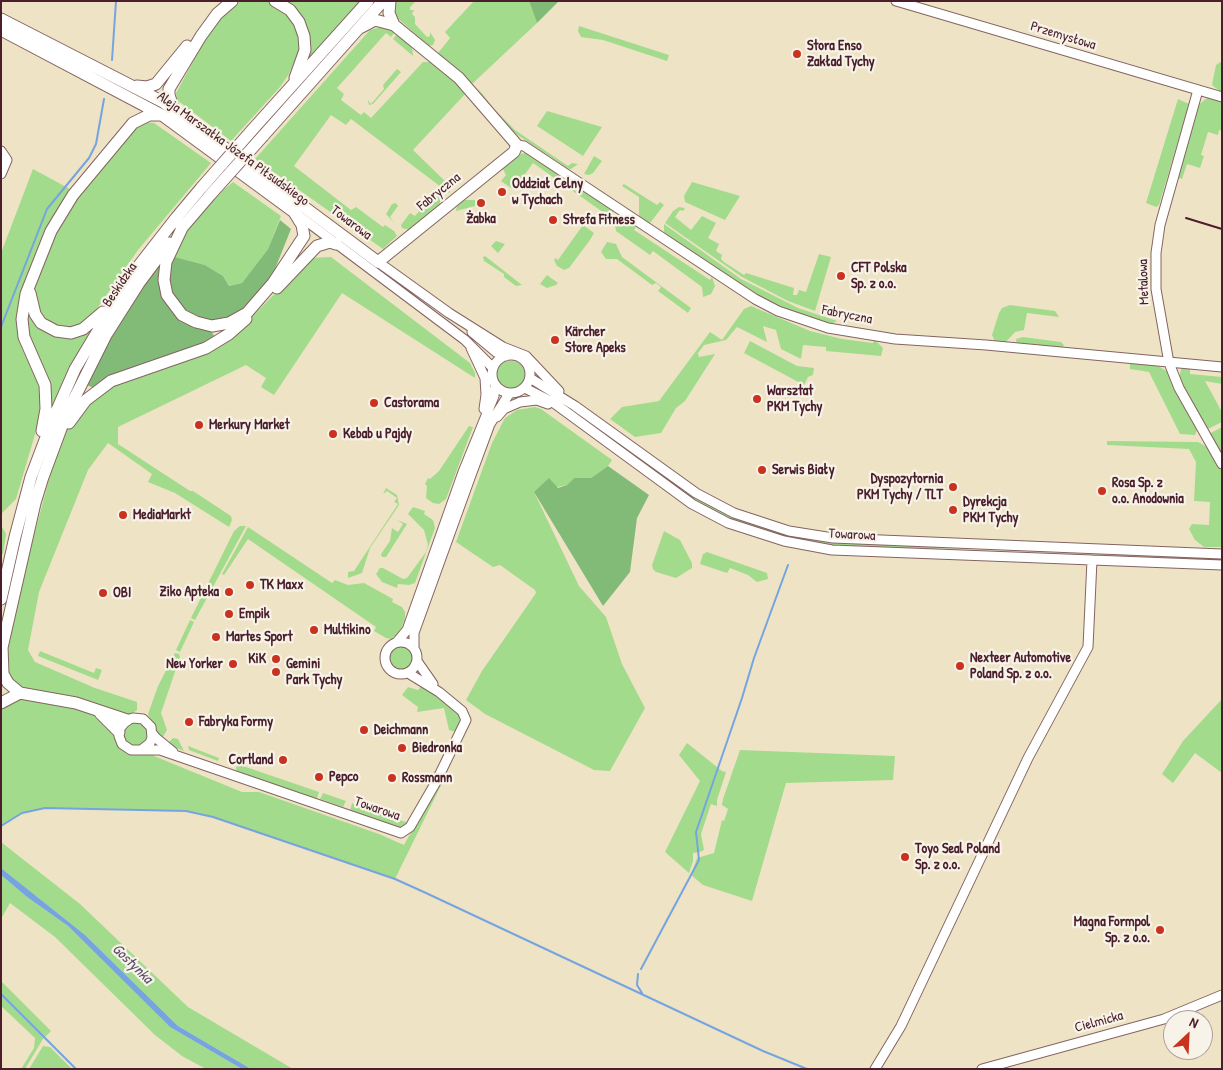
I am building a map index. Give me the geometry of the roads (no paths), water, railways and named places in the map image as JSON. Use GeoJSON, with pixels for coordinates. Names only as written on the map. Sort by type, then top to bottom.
{"type":"FeatureCollection","features":[{"type":"Feature","properties":{"kind":"main road"},"geometry":{"type":"LineString","coordinates":[[133,123],[135,112],[130,90],[156,84],[222,1]]}},
{"type":"Feature","properties":{"kind":"main road"},"geometry":{"type":"LineString","coordinates":[[174,110],[169,95],[170,89],[201,36],[217,14],[232,1]]}},
{"type":"Feature","properties":{"kind":"main road"},"geometry":{"type":"LineString","coordinates":[[275,1],[290,10],[299,22],[304,36],[305,50],[302,63],[291,87]]}},
{"type":"Feature","properties":{"kind":"main road","name":"Beskidzka"},"geometry":{"type":"LineString","coordinates":[[258,133],[291,87],[368,1]]}},
{"type":"Feature","properties":{"kind":"main road","name":"Beskidzka"},"geometry":{"type":"LineString","coordinates":[[1,599],[14,537],[31,477],[67,386],[90,341],[119,294],[156,242],[383,1]]}},
{"type":"Feature","properties":{"kind":"main road"},"geometry":{"type":"LineString","coordinates":[[390,1],[389,13],[394,25]]}},
{"type":"Feature","properties":{"kind":"main road","name":"Aleja Marszałka Józefa Piłsudskiego"},"geometry":{"type":"LineString","coordinates":[[1,19],[130,90],[294,212]]}},
{"type":"Feature","properties":{"kind":"main road"},"geometry":{"type":"LineString","coordinates":[[358,29],[375,20],[383,20],[394,25]]}},
{"type":"Feature","properties":{"kind":"main road","name":"Fabryczna"},"geometry":{"type":"LineString","coordinates":[[378,262],[514,152],[517,145],[459,78],[394,25]]}},
{"type":"Feature","properties":{"kind":"main road","name":"Aleja Marszałka Józefa Piłsudskiego"},"geometry":{"type":"LineString","coordinates":[[1,30],[174,110]]}},
{"type":"Feature","properties":{"kind":"main road","name":"Towarowa"},"geometry":{"type":"LineString","coordinates":[[174,110],[378,262]]}},
{"type":"Feature","properties":{"kind":"main road"},"geometry":{"type":"LineString","coordinates":[[31,477],[46,401],[44,380],[27,346],[23,329],[22,312],[26,294],[30,288],[48,238],[62,210],[133,123],[149,115],[162,115]]}},
{"type":"Feature","properties":{"kind":"main road","name":"Beskidzka"},"geometry":{"type":"LineString","coordinates":[[20,693],[8,683],[3,674],[2,649],[27,532],[53,448],[77,392],[106,334],[152,264],[184,224],[206,191]]}},
{"type":"Feature","properties":{"kind":"main road"},"geometry":{"type":"LineString","coordinates":[[184,224],[166,262],[164,280],[167,295],[177,310],[188,319],[203,325],[221,325],[235,321],[247,313],[287,264],[304,236],[302,225],[294,212]]}},
{"type":"Feature","properties":{"kind":"main road"},"geometry":{"type":"LineString","coordinates":[[53,448],[76,411],[98,390],[126,374],[193,354],[218,342],[256,310],[314,249],[324,243],[336,244]]}},
{"type":"Feature","properties":{"kind":"main road"},"geometry":{"type":"LineString","coordinates":[[30,288],[31,304],[38,319],[51,329],[66,333],[83,329],[119,294]]}},
{"type":"Feature","properties":{"kind":"main road"},"geometry":{"type":"LineString","coordinates":[[1,703],[20,693],[68,701],[127,720]]}},
{"type":"Feature","properties":{"kind":"main road"},"geometry":{"type":"LineString","coordinates":[[97,710],[119,732]]}},
{"type":"Feature","properties":{"kind":"street","name":"Przemysłowa"},"geometry":{"type":"LineString","coordinates":[[896,1],[1222,97]]}},
{"type":"Feature","properties":{"kind":"street","name":"Metalowa"},"geometry":{"type":"LineString","coordinates":[[1198,90],[1160,224],[1156,254],[1158,306],[1169,363],[1178,388],[1222,464]]}},
{"type":"Feature","properties":{"kind":"street","name":"Fabryczna"},"geometry":{"type":"LineString","coordinates":[[517,145],[524,146],[755,299],[778,311],[808,322],[838,331],[895,339],[1222,367]]}},
{"type":"Feature","properties":{"kind":"street"},"geometry":{"type":"LineString","coordinates":[[1,151],[7,160],[1,174]]}},
{"type":"Feature","properties":{"kind":"street","name":"Aleja Marszałka Józefa Piłsudskiego"},"geometry":{"type":"LineString","coordinates":[[294,212],[336,244]]}},
{"type":"Feature","properties":{"kind":"street","name":"Towarowa"},"geometry":{"type":"LineString","coordinates":[[336,244],[465,340]]}},
{"type":"Feature","properties":{"kind":"street","name":"Towarowa"},"geometry":{"type":"LineString","coordinates":[[378,262],[449,312]]}},
{"type":"Feature","properties":{"kind":"street"},"geometry":{"type":"LineString","coordinates":[[449,312],[496,352],[506,356],[517,356],[526,362],[530,378],[525,388],[517,393],[509,394],[495,385]]}},
{"type":"Feature","properties":{"kind":"street"},"geometry":{"type":"LineString","coordinates":[[449,312],[503,346],[526,356],[543,376],[575,406]]}},
{"type":"Feature","properties":{"kind":"street"},"geometry":{"type":"LineString","coordinates":[[465,340],[493,368]]}},
{"type":"Feature","properties":{"kind":"street"},"geometry":{"type":"LineString","coordinates":[[465,340],[477,358],[485,378],[486,422]]}},
{"type":"Feature","properties":{"kind":"street"},"geometry":{"type":"LineString","coordinates":[[506,356],[496,363],[493,368],[494,396],[486,422],[414,635],[414,648],[418,661],[414,669],[408,673],[396,674],[386,664],[386,652],[407,630],[486,422],[509,394]]}},
{"type":"Feature","properties":{"kind":"street","name":"Towarowa"},"geometry":{"type":"LineString","coordinates":[[530,378],[575,406],[684,486],[720,506],[754,520],[789,531],[821,537],[983,545],[1221,553]]}},
{"type":"Feature","properties":{"kind":"street","name":"Towarowa"},"geometry":{"type":"LineString","coordinates":[[525,388],[544,397],[681,497],[744,529],[792,543],[824,549],[1222,566]]}},
{"type":"Feature","properties":{"kind":"street"},"geometry":{"type":"LineString","coordinates":[[486,422],[504,409],[520,402],[537,400],[562,410]]}},
{"type":"Feature","properties":{"kind":"street"},"geometry":{"type":"LineString","coordinates":[[983,545],[983,556]]}},
{"type":"Feature","properties":{"kind":"street"},"geometry":{"type":"LineString","coordinates":[[875,1069],[902,1026],[1028,758],[1088,648],[1092,560]]}},
{"type":"Feature","properties":{"kind":"street"},"geometry":{"type":"LineString","coordinates":[[397,642],[408,643],[414,648]]}},
{"type":"Feature","properties":{"kind":"street","name":"Towarowa"},"geometry":{"type":"LineString","coordinates":[[418,661],[420,668],[439,692]]}},
{"type":"Feature","properties":{"kind":"street","name":"Towarowa"},"geometry":{"type":"LineString","coordinates":[[142,750],[158,750],[180,757],[401,833],[410,827],[465,724],[465,715],[462,710],[439,692],[408,673]]}},
{"type":"Feature","properties":{"kind":"street"},"geometry":{"type":"LineString","coordinates":[[132,718],[143,719],[151,727],[150,743],[142,750],[130,750],[120,740],[119,732],[127,720],[132,718]]}},
{"type":"Feature","properties":{"kind":"street","name":"Towarowa"},"geometry":{"type":"LineString","coordinates":[[152,733],[180,757]]}},
{"type":"Feature","properties":{"kind":"street","name":"Cielmicka"},"geometry":{"type":"LineString","coordinates":[[982,1069],[1164,1019],[1222,995]]}},
{"type":"Feature","properties":{"kind":"water"},"geometry":{"type":"Polygon","coordinates":[[[1,868],[85,935],[178,1026],[251,1069],[242,1069],[170,1027],[68,926],[27,897],[1,875],[1,868]]]}},
{"type":"Feature","properties":{"kind":"waterway"},"geometry":{"type":"LineString","coordinates":[[112,60],[116,1]]}},
{"type":"Feature","properties":{"kind":"waterway"},"geometry":{"type":"LineString","coordinates":[[1,327],[47,209],[89,158],[96,144],[104,99]]}},
{"type":"Feature","properties":{"kind":"waterway"},"geometry":{"type":"LineString","coordinates":[[641,969],[699,860],[696,832],[754,658],[788,565]]}},
{"type":"Feature","properties":{"kind":"waterway"},"geometry":{"type":"LineString","coordinates":[[1,826],[22,813],[45,808],[186,811],[213,817],[395,879],[763,1051],[807,1069]]}},
{"type":"Feature","properties":{"kind":"waterway"},"geometry":{"type":"LineString","coordinates":[[638,974],[637,985],[642,993]]}},
{"type":"Feature","properties":{"kind":"waterway"},"geometry":{"type":"LineString","coordinates":[[1,994],[76,1069]]}},
{"type":"Feature","properties":{"kind":"railway"},"geometry":{"type":"LineString","coordinates":[[1186,218],[1222,229]]}},
{"type":"Feature","properties":{"kind":"place","name":"Stora Enso Zakład Tychy"},"geometry":{"type":"Point","coordinates":[797,54]}},
{"type":"Feature","properties":{"kind":"place","name":"Oddział Celny w Tychach"},"geometry":{"type":"Point","coordinates":[502,192]}},
{"type":"Feature","properties":{"kind":"place","name":"Żabka"},"geometry":{"type":"Point","coordinates":[481,203]}},
{"type":"Feature","properties":{"kind":"place","name":"Strefa Fitness"},"geometry":{"type":"Point","coordinates":[553,220]}},
{"type":"Feature","properties":{"kind":"place","name":"CFT Polska Sp. z o.o."},"geometry":{"type":"Point","coordinates":[841,276]}},
{"type":"Feature","properties":{"kind":"place","name":"Kärcher Store Apeks"},"geometry":{"type":"Point","coordinates":[555,340]}},
{"type":"Feature","properties":{"kind":"place","name":"Warsztat PKM Tychy"},"geometry":{"type":"Point","coordinates":[757,399]}},
{"type":"Feature","properties":{"kind":"place","name":"Castorama"},"geometry":{"type":"Point","coordinates":[374,403]}},
{"type":"Feature","properties":{"kind":"place","name":"Merkury Market"},"geometry":{"type":"Point","coordinates":[199,425]}},
{"type":"Feature","properties":{"kind":"place","name":"Kebab u Pajdy"},"geometry":{"type":"Point","coordinates":[333,434]}},
{"type":"Feature","properties":{"kind":"place","name":"Serwis Biały"},"geometry":{"type":"Point","coordinates":[762,470]}},
{"type":"Feature","properties":{"kind":"place","name":"Dyspozytornia PKM Tychy / TLT"},"geometry":{"type":"Point","coordinates":[953,487]}},
{"type":"Feature","properties":{"kind":"place","name":"Rosa Sp. z o.o. Anodownia"},"geometry":{"type":"Point","coordinates":[1102,491]}},
{"type":"Feature","properties":{"kind":"place","name":"Dyrekcja PKM Tychy"},"geometry":{"type":"Point","coordinates":[953,510]}},
{"type":"Feature","properties":{"kind":"place","name":"MediaMarkt"},"geometry":{"type":"Point","coordinates":[123,515]}},
{"type":"Feature","properties":{"kind":"place","name":"TK Maxx"},"geometry":{"type":"Point","coordinates":[250,585]}},
{"type":"Feature","properties":{"kind":"place","name":"Ziko Apteka"},"geometry":{"type":"Point","coordinates":[229,592]}},
{"type":"Feature","properties":{"kind":"place","name":"OBI"},"geometry":{"type":"Point","coordinates":[103,593]}},
{"type":"Feature","properties":{"kind":"place","name":"Empik"},"geometry":{"type":"Point","coordinates":[229,614]}},
{"type":"Feature","properties":{"kind":"place","name":"Multikino"},"geometry":{"type":"Point","coordinates":[314,630]}},
{"type":"Feature","properties":{"kind":"place","name":"Martes Sport"},"geometry":{"type":"Point","coordinates":[216,637]}},
{"type":"Feature","properties":{"kind":"place","name":"KiK"},"geometry":{"type":"Point","coordinates":[276,659]}},
{"type":"Feature","properties":{"kind":"place","name":"New Yorker"},"geometry":{"type":"Point","coordinates":[233,664]}},
{"type":"Feature","properties":{"kind":"place","name":"Nexteer Automotive Poland Sp. z o.o."},"geometry":{"type":"Point","coordinates":[960,666]}},
{"type":"Feature","properties":{"kind":"place","name":"Gemini Park Tychy"},"geometry":{"type":"Point","coordinates":[276,672]}},
{"type":"Feature","properties":{"kind":"place","name":"Fabryka Formy"},"geometry":{"type":"Point","coordinates":[189,722]}},
{"type":"Feature","properties":{"kind":"place","name":"Deichmann"},"geometry":{"type":"Point","coordinates":[364,730]}},
{"type":"Feature","properties":{"kind":"place","name":"Biedronka"},"geometry":{"type":"Point","coordinates":[402,748]}},
{"type":"Feature","properties":{"kind":"place","name":"Cortland"},"geometry":{"type":"Point","coordinates":[283,760]}},
{"type":"Feature","properties":{"kind":"place","name":"Pepco"},"geometry":{"type":"Point","coordinates":[319,777]}},
{"type":"Feature","properties":{"kind":"place","name":"Rossmann"},"geometry":{"type":"Point","coordinates":[392,778]}},
{"type":"Feature","properties":{"kind":"place","name":"Toyo Seal Poland Sp. z o.o."},"geometry":{"type":"Point","coordinates":[905,857]}},
{"type":"Feature","properties":{"kind":"place","name":"Magna Formpol Sp. z o.o."},"geometry":{"type":"Point","coordinates":[1160,930]}},
{"type":"Feature","properties":{"kind":"water label","name":"Gostynka"},"geometry":{"type":"Point","coordinates":[132,964]}}]}
